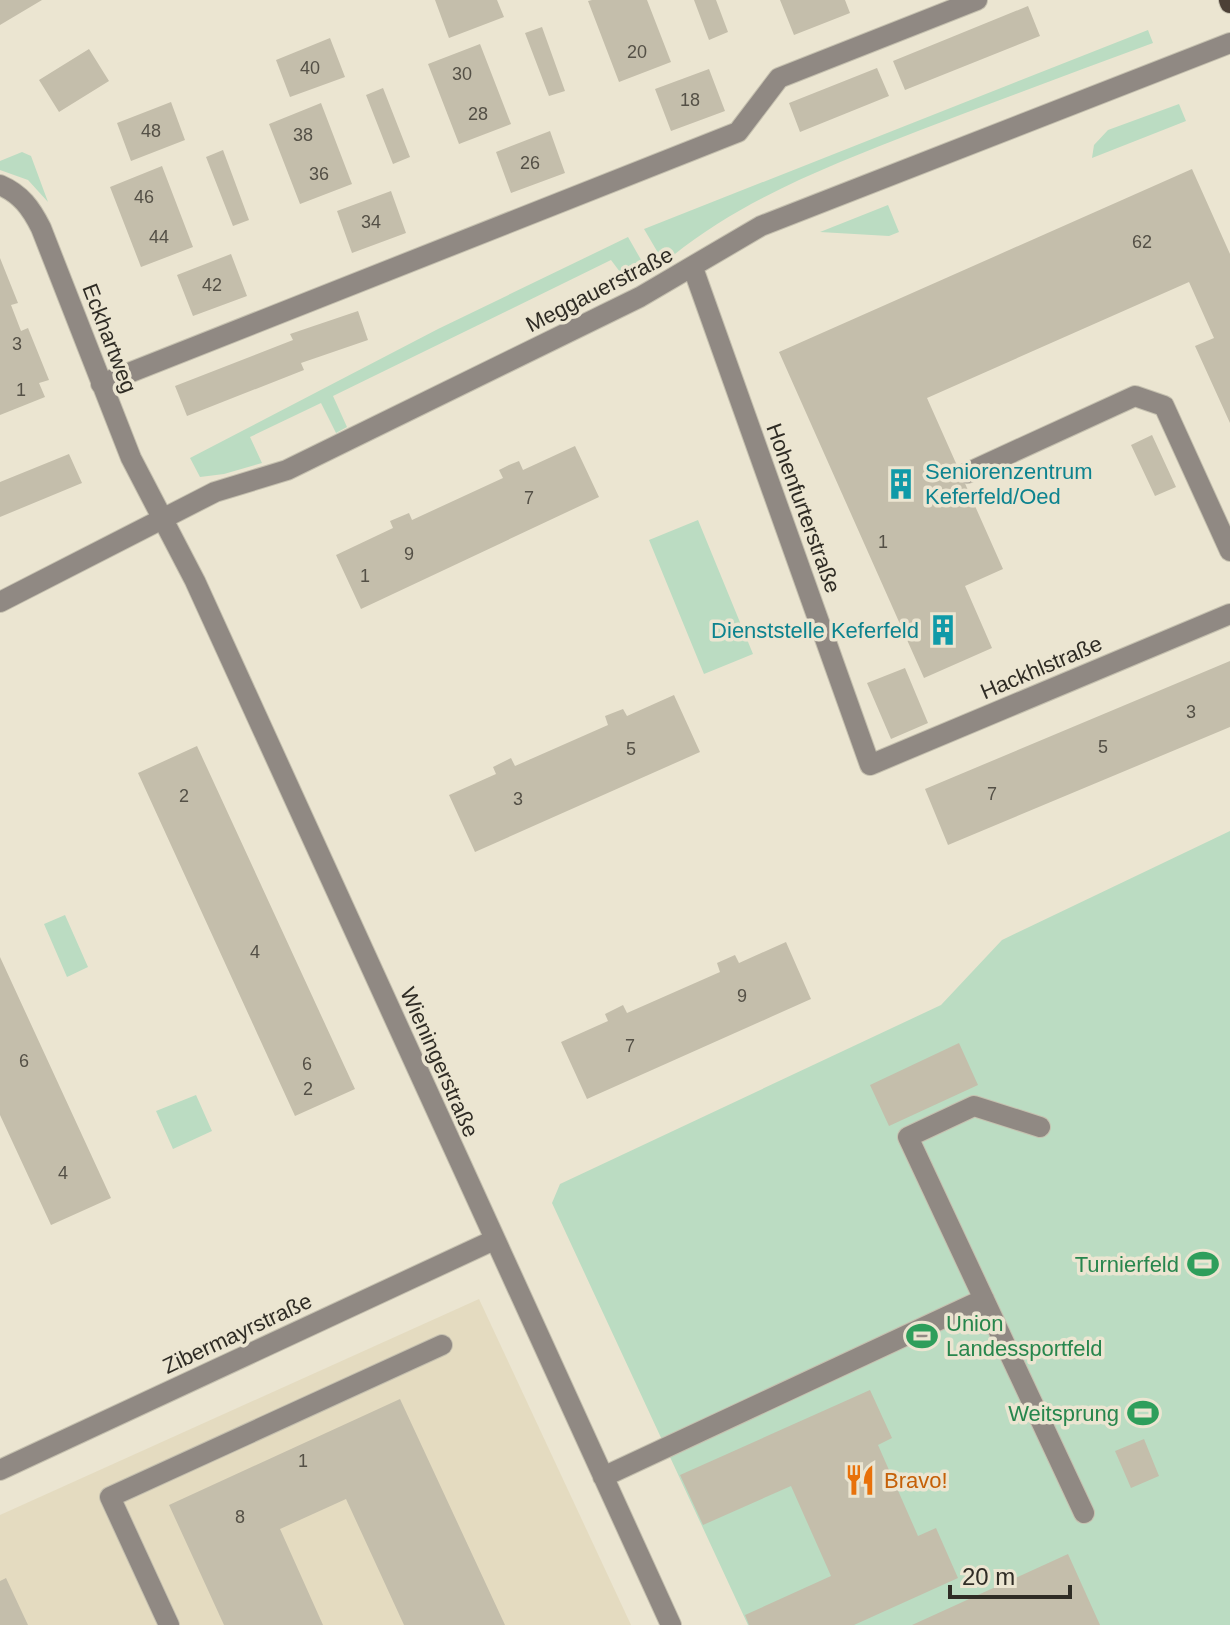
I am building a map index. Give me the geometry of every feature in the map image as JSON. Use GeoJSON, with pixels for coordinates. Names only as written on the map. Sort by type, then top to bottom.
{"type":"FeatureCollection","features":[{"type":"Feature","properties":{"kind":"street"},"geometry":{"type":"LineString","coordinates":[[101,384],[738,132],[779,78],[977,0]]}},
{"type":"Feature","properties":{"kind":"street","name":"Meggauerstraße"},"geometry":{"type":"LineString","coordinates":[[0,602],[215,492],[287,470],[640,297],[761,226],[1230,43]]}},
{"type":"Feature","properties":{"kind":"street","name":"Eckhartweg"},"geometry":{"type":"LineString","coordinates":[[0,185],[18,194],[36,218],[131,458],[163,519]]}},
{"type":"Feature","properties":{"kind":"street","name":"Hohenfurterstraße"},"geometry":{"type":"LineString","coordinates":[[693,268],[870,765]]}},
{"type":"Feature","properties":{"kind":"street"},"geometry":{"type":"LineString","coordinates":[[967,473],[1135,396],[1164,406],[1230,551]]}},
{"type":"Feature","properties":{"kind":"street","name":"Wieningerstraße"},"geometry":{"type":"LineString","coordinates":[[163,519],[195,581],[671,1625]]}},
{"type":"Feature","properties":{"kind":"street","name":"Hackhlstraße"},"geometry":{"type":"LineString","coordinates":[[870,765],[1230,614]]}},
{"type":"Feature","properties":{"kind":"street"},"geometry":{"type":"LineString","coordinates":[[1040,1127],[974,1106],[908,1137],[1084,1513]]}},
{"type":"Feature","properties":{"kind":"street","name":"Zibermayrstraße"},"geometry":{"type":"LineString","coordinates":[[0,1470],[494,1240]]}},
{"type":"Feature","properties":{"kind":"street"},"geometry":{"type":"LineString","coordinates":[[603,1477],[984,1299]]}},
{"type":"Feature","properties":{"kind":"street"},"geometry":{"type":"LineString","coordinates":[[161,1622],[110,1497],[442,1345]]}},
{"type":"Feature","properties":{"kind":"shaded area"},"geometry":{"type":"Polygon","coordinates":[[[479,1299],[631,1625],[0,1625],[0,1515],[479,1299]]]}},
{"type":"Feature","properties":{"kind":"green space"},"geometry":{"type":"Polygon","coordinates":[[[1148,30],[1153,43],[918,131],[785,186],[722,221],[664,263],[644,229],[1148,30]]]}},
{"type":"Feature","properties":{"kind":"green space"},"geometry":{"type":"Polygon","coordinates":[[[1179,104],[1186,121],[1092,158],[1094,145],[1108,130],[1179,104]]]}},
{"type":"Feature","properties":{"kind":"green space"},"geometry":{"type":"Polygon","coordinates":[[[22,152],[31,156],[48,202],[28,180],[0,170],[0,161],[22,152]]]}},
{"type":"Feature","properties":{"kind":"green space"},"geometry":{"type":"Polygon","coordinates":[[[888,205],[899,232],[889,236],[820,232],[888,205]]]}},
{"type":"Feature","properties":{"kind":"green space"},"geometry":{"type":"Polygon","coordinates":[[[628,237],[648,272],[633,281],[623,276],[611,260],[333,396],[347,427],[336,433],[321,403],[250,437],[262,463],[200,477],[190,458],[438,329],[628,237]]]}},
{"type":"Feature","properties":{"kind":"green space"},"geometry":{"type":"Polygon","coordinates":[[[698,520],[753,654],[704,674],[649,540],[698,520]]]}},
{"type":"Feature","properties":{"kind":"green space","name":"Union Landessportfeld"},"geometry":{"type":"Polygon","coordinates":[[[1230,831],[1230,1625],[748,1625],[552,1203],[560,1184],[941,1005],[1002,940],[1230,831]]]}},
{"type":"Feature","properties":{"kind":"green space"},"geometry":{"type":"Polygon","coordinates":[[[65,915],[88,967],[67,977],[44,924],[65,915]]]}},
{"type":"Feature","properties":{"kind":"green space"},"geometry":{"type":"Polygon","coordinates":[[[196,1095],[212,1131],[173,1149],[156,1111],[196,1095]]]}},
{"type":"Feature","properties":{"kind":"building"},"geometry":{"type":"Polygon","coordinates":[[[0,0],[42,0],[0,25],[0,0]]]}},
{"type":"Feature","properties":{"kind":"building"},"geometry":{"type":"Polygon","coordinates":[[[435,0],[497,0],[504,17],[449,38],[435,0]]]}},
{"type":"Feature","properties":{"kind":"building"},"geometry":{"type":"Polygon","coordinates":[[[647,0],[671,62],[619,82],[588,1],[647,0]]]}},
{"type":"Feature","properties":{"kind":"building"},"geometry":{"type":"Polygon","coordinates":[[[694,0],[716,0],[728,32],[709,40],[694,0]]]}},
{"type":"Feature","properties":{"kind":"building"},"geometry":{"type":"Polygon","coordinates":[[[780,0],[845,0],[850,13],[794,35],[780,0]]]}},
{"type":"Feature","properties":{"kind":"building"},"geometry":{"type":"Polygon","coordinates":[[[1028,6],[1040,36],[905,90],[893,61],[1028,6]]]}},
{"type":"Feature","properties":{"kind":"building"},"geometry":{"type":"Polygon","coordinates":[[[542,27],[565,91],[549,96],[525,33],[542,27]]]}},
{"type":"Feature","properties":{"kind":"building"},"geometry":{"type":"Polygon","coordinates":[[[330,38],[345,77],[290,97],[276,60],[330,38]]]}},
{"type":"Feature","properties":{"kind":"building"},"geometry":{"type":"Polygon","coordinates":[[[480,44],[511,124],[459,144],[428,64],[480,44]]]}},
{"type":"Feature","properties":{"kind":"building"},"geometry":{"type":"Polygon","coordinates":[[[89,49],[109,81],[59,112],[39,80],[89,49]]]}},
{"type":"Feature","properties":{"kind":"building"},"geometry":{"type":"Polygon","coordinates":[[[877,68],[889,96],[800,132],[789,103],[877,68]]]}},
{"type":"Feature","properties":{"kind":"building"},"geometry":{"type":"Polygon","coordinates":[[[709,69],[725,111],[671,131],[655,89],[709,69]]]}},
{"type":"Feature","properties":{"kind":"building"},"geometry":{"type":"Polygon","coordinates":[[[383,88],[410,157],[393,164],[366,95],[383,88]]]}},
{"type":"Feature","properties":{"kind":"building"},"geometry":{"type":"Polygon","coordinates":[[[171,102],[185,140],[131,161],[117,123],[171,102]]]}},
{"type":"Feature","properties":{"kind":"building"},"geometry":{"type":"Polygon","coordinates":[[[321,103],[352,184],[300,204],[269,124],[321,103]]]}},
{"type":"Feature","properties":{"kind":"building"},"geometry":{"type":"Polygon","coordinates":[[[550,131],[565,173],[511,193],[496,152],[550,131]]]}},
{"type":"Feature","properties":{"kind":"building"},"geometry":{"type":"Polygon","coordinates":[[[223,150],[249,220],[233,226],[206,157],[223,150]]]}},
{"type":"Feature","properties":{"kind":"building"},"geometry":{"type":"Polygon","coordinates":[[[162,166],[193,247],[141,267],[110,187],[162,166]]]}},
{"type":"Feature","properties":{"kind":"building","name":"Seniorenzentrum Keferfeld/Oed"},"geometry":{"type":"Polygon","coordinates":[[[1192,169],[1230,254],[1230,423],[1195,346],[1214,338],[1189,282],[927,398],[1003,569],[965,586],[992,648],[924,678],[779,352],[1192,169]]]}},
{"type":"Feature","properties":{"kind":"building"},"geometry":{"type":"Polygon","coordinates":[[[391,191],[406,233],[352,253],[337,211],[391,191]]]}},
{"type":"Feature","properties":{"kind":"building"},"geometry":{"type":"Polygon","coordinates":[[[231,254],[247,296],[193,316],[177,275],[231,254]]]}},
{"type":"Feature","properties":{"kind":"building"},"geometry":{"type":"Polygon","coordinates":[[[0,258],[18,303],[11,305],[21,331],[28,328],[49,380],[39,383],[45,397],[0,415],[0,258]]]}},
{"type":"Feature","properties":{"kind":"building"},"geometry":{"type":"Polygon","coordinates":[[[358,311],[368,340],[301,363],[304,370],[187,416],[175,386],[293,340],[290,334],[358,311]]]}},
{"type":"Feature","properties":{"kind":"building"},"geometry":{"type":"Polygon","coordinates":[[[1152,435],[1176,487],[1155,496],[1131,445],[1152,435]]]}},
{"type":"Feature","properties":{"kind":"building"},"geometry":{"type":"Polygon","coordinates":[[[575,446],[599,497],[361,609],[336,555],[393,528],[390,521],[409,513],[412,520],[503,478],[499,470],[509,465],[519,461],[523,470],[575,446]]]}},
{"type":"Feature","properties":{"kind":"building"},"geometry":{"type":"Polygon","coordinates":[[[69,454],[82,483],[0,517],[0,482],[69,454]]]}},
{"type":"Feature","properties":{"kind":"building"},"geometry":{"type":"Polygon","coordinates":[[[1230,661],[1230,727],[948,845],[925,789],[1230,661]]]}},
{"type":"Feature","properties":{"kind":"building"},"geometry":{"type":"Polygon","coordinates":[[[905,668],[928,723],[891,739],[867,683],[905,668]]]}},
{"type":"Feature","properties":{"kind":"building"},"geometry":{"type":"Polygon","coordinates":[[[674,695],[700,752],[475,852],[449,795],[496,774],[493,767],[511,758],[515,766],[608,725],[605,716],[623,709],[627,716],[674,695]]]}},
{"type":"Feature","properties":{"kind":"building"},"geometry":{"type":"Polygon","coordinates":[[[197,746],[355,1089],[295,1116],[138,773],[197,746]]]}},
{"type":"Feature","properties":{"kind":"building"},"geometry":{"type":"Polygon","coordinates":[[[786,942],[811,999],[587,1099],[561,1042],[608,1021],[605,1014],[623,1005],[627,1013],[720,972],[717,963],[735,955],[739,963],[786,942]]]}},
{"type":"Feature","properties":{"kind":"building"},"geometry":{"type":"Polygon","coordinates":[[[0,957],[111,1198],[51,1225],[0,1115],[0,957]]]}},
{"type":"Feature","properties":{"kind":"building"},"geometry":{"type":"Polygon","coordinates":[[[959,1043],[978,1085],[889,1126],[870,1085],[959,1043]]]}},
{"type":"Feature","properties":{"kind":"building"},"geometry":{"type":"Polygon","coordinates":[[[870,1390],[892,1438],[878,1445],[918,1536],[936,1528],[958,1578],[854,1625],[749,1625],[745,1615],[831,1576],[791,1486],[703,1525],[680,1475],[870,1390]]]}},
{"type":"Feature","properties":{"kind":"building"},"geometry":{"type":"Polygon","coordinates":[[[400,1399],[505,1625],[404,1625],[346,1499],[280,1529],[323,1625],[224,1625],[169,1505],[400,1399]]]}},
{"type":"Feature","properties":{"kind":"building"},"geometry":{"type":"Polygon","coordinates":[[[1144,1439],[1159,1476],[1131,1488],[1115,1451],[1144,1439]]]}},
{"type":"Feature","properties":{"kind":"building"},"geometry":{"type":"Polygon","coordinates":[[[1068,1554],[1100,1625],[912,1625],[1068,1554]]]}},
{"type":"Feature","properties":{"kind":"building"},"geometry":{"type":"Polygon","coordinates":[[[6,1578],[28,1625],[0,1625],[0,1581],[6,1578]]]}},
{"type":"Feature","properties":{"kind":"place","name":"Seniorenzentrum Keferfeld/Oed"},"geometry":{"type":"Point","coordinates":[901,484]}},
{"type":"Feature","properties":{"kind":"place","name":"Dienststelle Keferfeld"},"geometry":{"type":"Point","coordinates":[943,630]}},
{"type":"Feature","properties":{"kind":"place","name":"Turnierfeld"},"geometry":{"type":"Point","coordinates":[1203,1264]}},
{"type":"Feature","properties":{"kind":"place","name":"Union Landessportfeld"},"geometry":{"type":"Point","coordinates":[922,1336]}},
{"type":"Feature","properties":{"kind":"place","name":"Weitsprung"},"geometry":{"type":"Point","coordinates":[1143,1413]}},
{"type":"Feature","properties":{"kind":"place","name":"Bravo!"},"geometry":{"type":"Point","coordinates":[860,1480]}}]}
